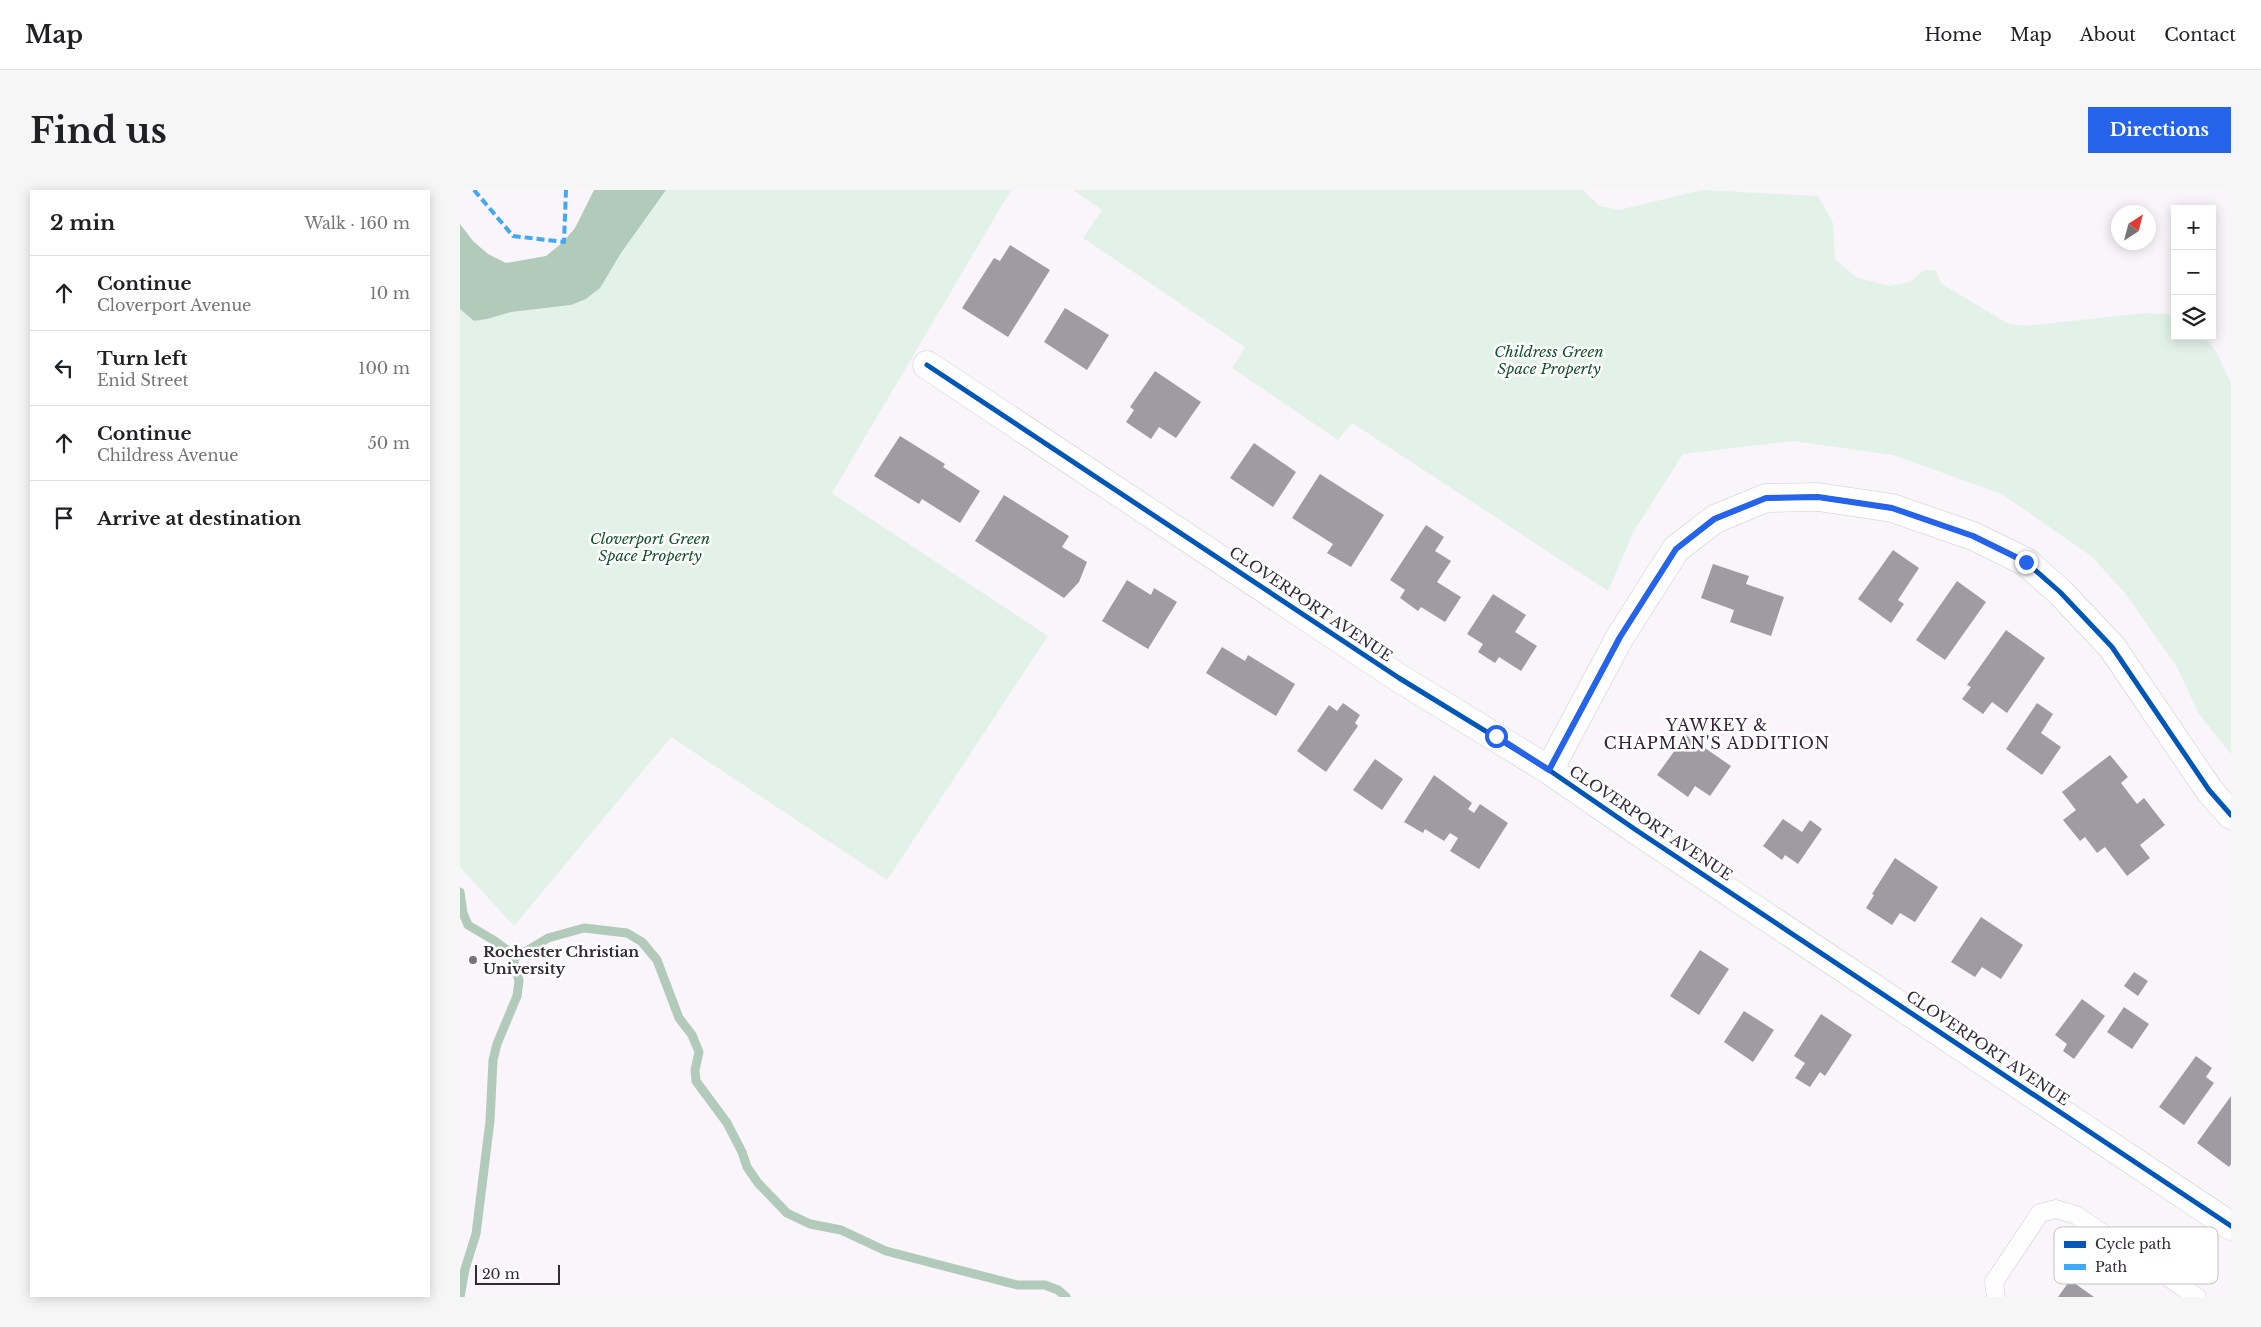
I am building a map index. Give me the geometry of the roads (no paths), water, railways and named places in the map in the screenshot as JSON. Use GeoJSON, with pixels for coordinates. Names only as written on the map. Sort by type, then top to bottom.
{"type":"FeatureCollection","features":[{"type":"Feature","properties":{"kind":"street","name":"CLOVERPORT AVENUE"},"geometry":{"type":"LineString","coordinates":[[927,364],[1399,678],[1549,770],[1636,830],[2231,1226]]}},
{"type":"Feature","properties":{"kind":"street"},"geometry":{"type":"LineString","coordinates":[[1549,770],[1620,637],[1676,549],[1714,519],[1766,498],[1818,497],[1892,508],[1973,536],[2026,562],[2060,592],[2112,647],[2209,790],[2231,815]]}},
{"type":"Feature","properties":{"kind":"lane"},"geometry":{"type":"LineString","coordinates":[[1996,1297],[1994,1282],[2040,1213],[2056,1209],[2076,1215],[2094,1227]]}},
{"type":"Feature","properties":{"kind":"lane"},"geometry":{"type":"LineString","coordinates":[[2178,1284],[2197,1297]]}},
{"type":"Feature","properties":{"kind":"waterway"},"geometry":{"type":"LineString","coordinates":[[460,892],[463,913],[468,925],[512,954],[519,981],[517,996],[497,1044],[493,1060],[490,1121],[476,1234],[465,1269],[460,1297]]}},
{"type":"Feature","properties":{"kind":"waterway"},"geometry":{"type":"LineString","coordinates":[[513,959],[548,938],[584,928],[627,933],[642,942],[657,960],[679,1018],[692,1035],[699,1052],[695,1070],[696,1081],[727,1123],[742,1152],[747,1167],[758,1183],[787,1213],[810,1224],[841,1230],[886,1251],[1017,1285],[1045,1285],[1058,1290],[1066,1297]]}},
{"type":"Feature","properties":{"kind":"place","name":"Rochester Christian University"},"geometry":{"type":"Point","coordinates":[473,960]}},
{"type":"Feature","properties":{"kind":"district","name":"YAWKEY & CHAPMAN'S ADDITION"},"geometry":{"type":"Point","coordinates":[1717,734]}},
{"type":"Feature","properties":{"kind":"park label","name":"Childress Green Space Property"},"geometry":{"type":"Point","coordinates":[1549,360]}},
{"type":"Feature","properties":{"kind":"park label","name":"Cloverport Green Space Property"},"geometry":{"type":"Point","coordinates":[650,546]}}]}
